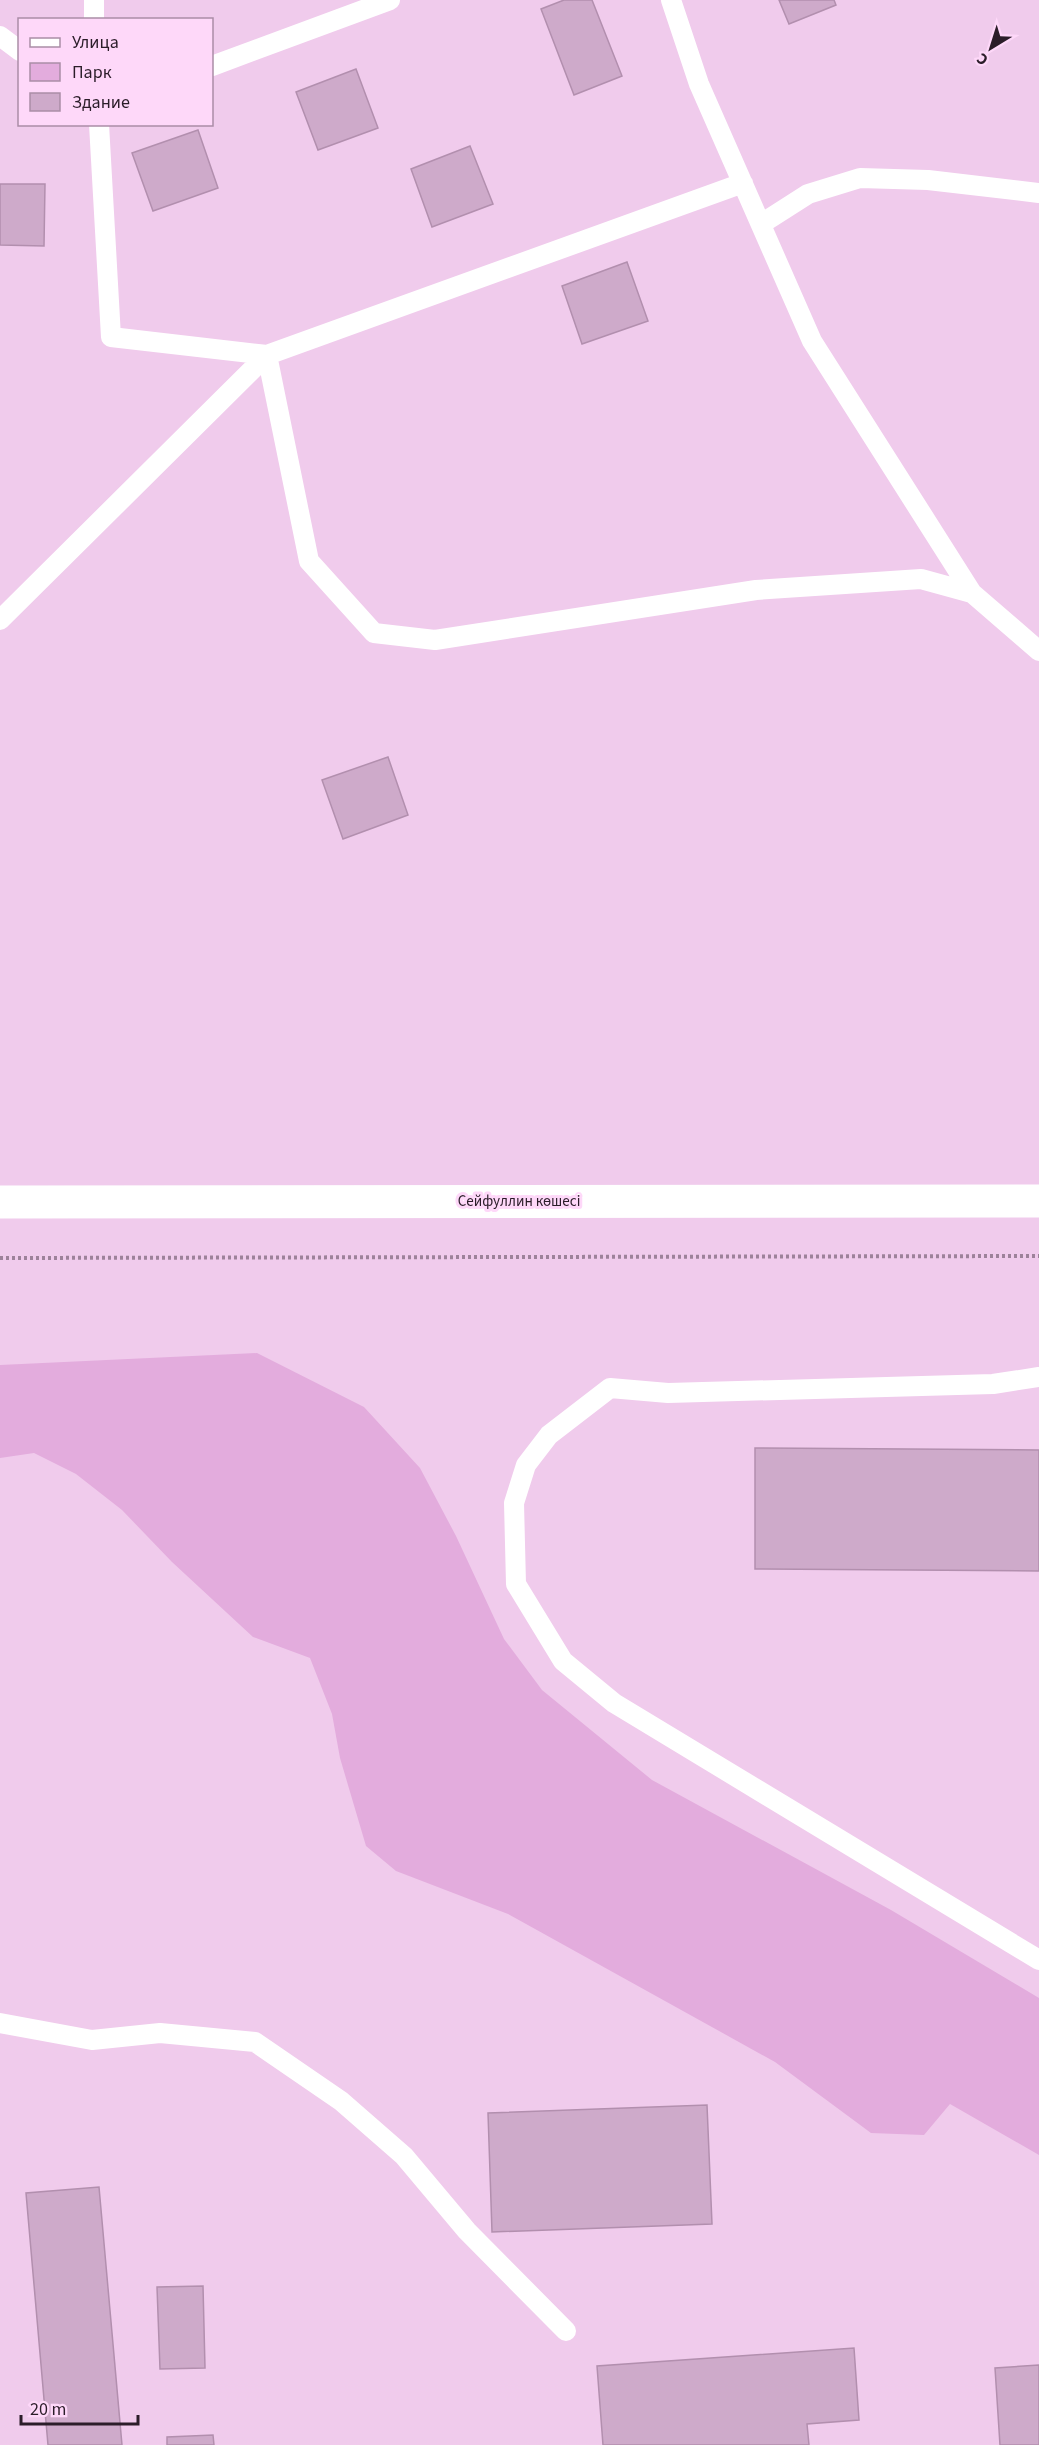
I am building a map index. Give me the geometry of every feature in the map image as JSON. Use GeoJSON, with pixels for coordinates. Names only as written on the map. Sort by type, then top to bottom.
{"type":"FeatureCollection","features":[{"type":"Feature","properties":{"kind":"main road","name":"Сейфуллин көшесі"},"geometry":{"type":"LineString","coordinates":[[0,1202],[1039,1201]]}},
{"type":"Feature","properties":{"kind":"lane"},"geometry":{"type":"LineString","coordinates":[[94,0],[94,18]]}},
{"type":"Feature","properties":{"kind":"lane"},"geometry":{"type":"LineString","coordinates":[[213,66],[390,0]]}},
{"type":"Feature","properties":{"kind":"lane"},"geometry":{"type":"LineString","coordinates":[[671,0],[699,84],[812,341],[972,593],[1039,651]]}},
{"type":"Feature","properties":{"kind":"lane"},"geometry":{"type":"LineString","coordinates":[[0,36],[18,50]]}},
{"type":"Feature","properties":{"kind":"lane"},"geometry":{"type":"LineString","coordinates":[[99,126],[111,337],[267,355]]}},
{"type":"Feature","properties":{"kind":"lane"},"geometry":{"type":"LineString","coordinates":[[761,224],[808,194],[860,177],[928,180],[1039,193]]}},
{"type":"Feature","properties":{"kind":"lane"},"geometry":{"type":"LineString","coordinates":[[0,620],[267,355],[743,183]]}},
{"type":"Feature","properties":{"kind":"lane"},"geometry":{"type":"LineString","coordinates":[[267,355],[309,561],[374,633],[435,640],[756,590],[921,579],[972,593]]}},
{"type":"Feature","properties":{"kind":"lane"},"geometry":{"type":"LineString","coordinates":[[1039,1377],[993,1384],[668,1393],[610,1388],[549,1435],[526,1465],[514,1503],[516,1584],[563,1661],[614,1702],[1039,1960]]}},
{"type":"Feature","properties":{"kind":"lane"},"geometry":{"type":"LineString","coordinates":[[0,2023],[92,2040],[160,2033],[255,2042],[341,2101],[405,2156],[467,2231],[566,2331]]}},
{"type":"Feature","properties":{"kind":"path"},"geometry":{"type":"LineString","coordinates":[[0,1258],[1039,1256]]}},
{"type":"Feature","properties":{"kind":"green space"},"geometry":{"type":"Polygon","coordinates":[[[257,1353],[364,1407],[420,1468],[456,1536],[504,1639],[542,1690],[652,1780],[891,1910],[1039,1998],[1039,2155],[950,2104],[924,2135],[871,2133],[775,2062],[508,1914],[396,1871],[366,1846],[340,1758],[332,1714],[310,1658],[253,1637],[172,1562],[122,1510],[76,1474],[34,1453],[0,1458],[0,1365],[257,1353]]]}},
{"type":"Feature","properties":{"kind":"building"},"geometry":{"type":"Polygon","coordinates":[[[564,0],[592,0],[622,76],[574,95],[541,9],[564,0]]]}},
{"type":"Feature","properties":{"kind":"building"},"geometry":{"type":"Polygon","coordinates":[[[779,0],[834,0],[836,5],[789,24],[779,0]]]}},
{"type":"Feature","properties":{"kind":"building"},"geometry":{"type":"Polygon","coordinates":[[[356,69],[378,128],[318,150],[296,92],[356,69]]]}},
{"type":"Feature","properties":{"kind":"building"},"geometry":{"type":"Polygon","coordinates":[[[198,130],[218,188],[153,211],[132,153],[198,130]]]}},
{"type":"Feature","properties":{"kind":"building"},"geometry":{"type":"Polygon","coordinates":[[[470,146],[493,204],[432,227],[411,169],[470,146]]]}},
{"type":"Feature","properties":{"kind":"building"},"geometry":{"type":"Polygon","coordinates":[[[0,184],[45,184],[44,246],[0,245],[0,184]]]}},
{"type":"Feature","properties":{"kind":"building"},"geometry":{"type":"Polygon","coordinates":[[[627,262],[648,321],[582,344],[562,286],[627,262]]]}},
{"type":"Feature","properties":{"kind":"building"},"geometry":{"type":"Polygon","coordinates":[[[388,757],[408,815],[343,839],[322,780],[388,757]]]}},
{"type":"Feature","properties":{"kind":"building"},"geometry":{"type":"Polygon","coordinates":[[[755,1448],[1039,1450],[1039,1571],[755,1569],[755,1448]]]}},
{"type":"Feature","properties":{"kind":"building"},"geometry":{"type":"Polygon","coordinates":[[[707,2105],[712,2224],[492,2232],[488,2113],[707,2105]]]}},
{"type":"Feature","properties":{"kind":"building"},"geometry":{"type":"Polygon","coordinates":[[[99,2187],[122,2445],[48,2445],[26,2193],[99,2187]]]}},
{"type":"Feature","properties":{"kind":"building"},"geometry":{"type":"Polygon","coordinates":[[[203,2286],[205,2368],[160,2369],[157,2287],[203,2286]]]}},
{"type":"Feature","properties":{"kind":"building"},"geometry":{"type":"Polygon","coordinates":[[[854,2348],[859,2420],[807,2424],[809,2445],[603,2445],[597,2366],[854,2348]]]}},
{"type":"Feature","properties":{"kind":"building"},"geometry":{"type":"Polygon","coordinates":[[[1039,2365],[1039,2445],[1000,2445],[995,2368],[1039,2365]]]}},
{"type":"Feature","properties":{"kind":"building"},"geometry":{"type":"Polygon","coordinates":[[[213,2435],[214,2445],[167,2445],[167,2437],[213,2435]]]}}]}
